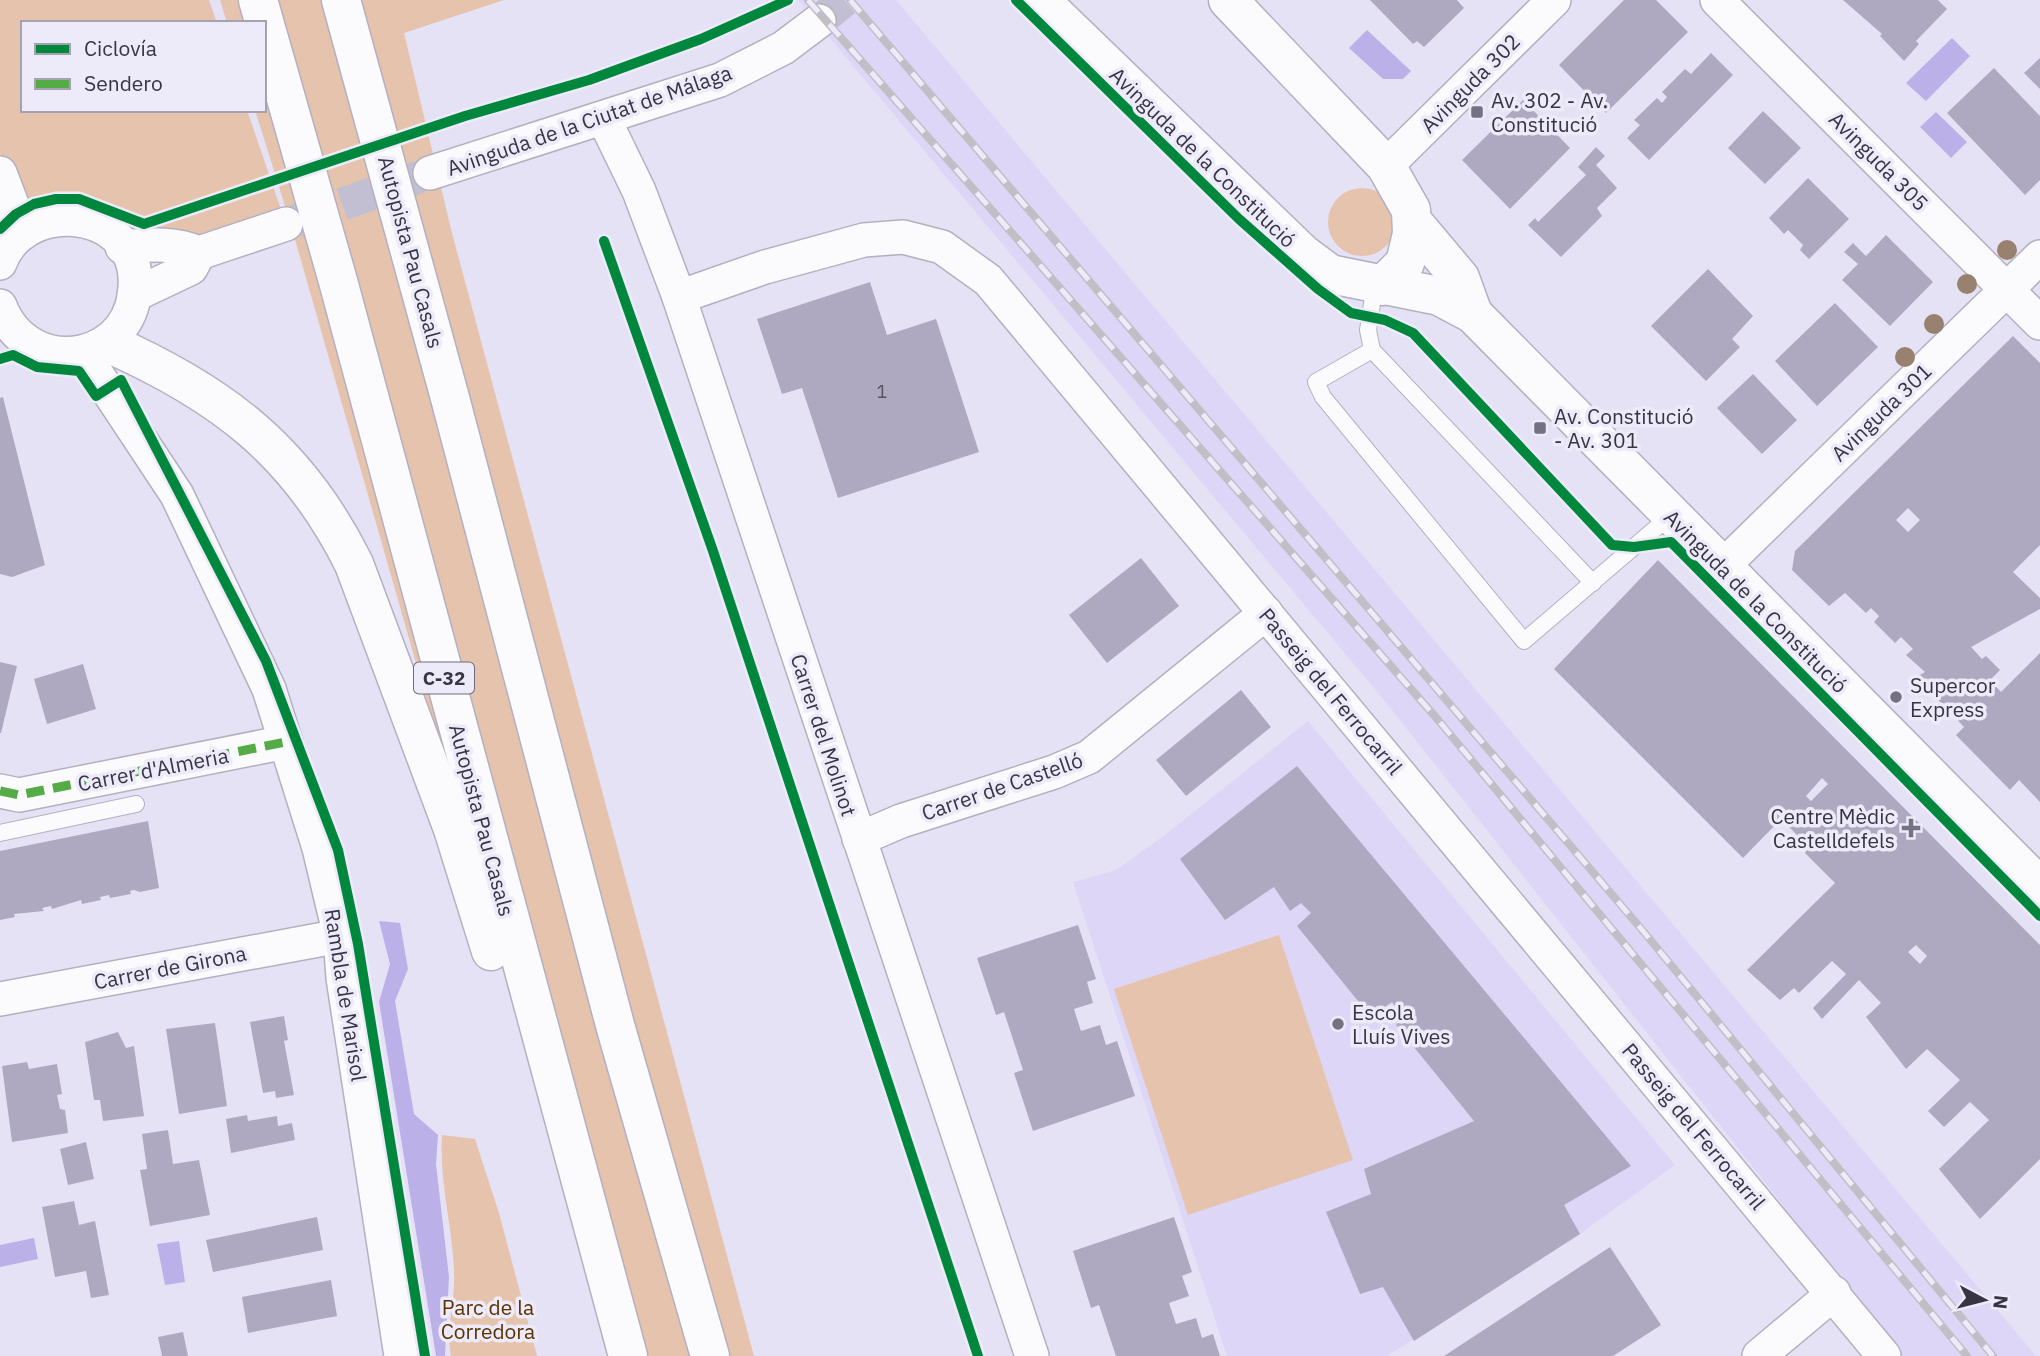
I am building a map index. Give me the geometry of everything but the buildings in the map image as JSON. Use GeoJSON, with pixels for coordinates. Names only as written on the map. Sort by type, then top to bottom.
{"type":"FeatureCollection","features":[{"type":"Feature","properties":{"kind":"main road","name":"Autopista Pau Casals"},"geometry":{"type":"LineString","coordinates":[[258,0],[264,21]]}},
{"type":"Feature","properties":{"kind":"main road","name":"Autopista Pau Casals"},"geometry":{"type":"LineString","coordinates":[[341,0],[440,358],[612,1012],[710,1356]]}},
{"type":"Feature","properties":{"kind":"main road","name":"Avinguda de la Constitució"},"geometry":{"type":"LineString","coordinates":[[1040,0],[1303,254],[1330,274],[1439,296],[1473,314],[2040,887]]}},
{"type":"Feature","properties":{"kind":"main road","name":"Avinguda de la Constitució"},"geometry":{"type":"LineString","coordinates":[[1228,0],[1386,166],[1411,210],[1412,221],[1460,278],[1473,314]]}},
{"type":"Feature","properties":{"kind":"main road","name":"Autopista Pau Casals"},"geometry":{"type":"LineString","coordinates":[[266,28],[338,281],[625,1356]]}},
{"type":"Feature","properties":{"kind":"main road"},"geometry":{"type":"LineString","coordinates":[[1379,285],[1405,263],[1412,221]]}},
{"type":"Feature","properties":{"kind":"main road"},"geometry":{"type":"LineString","coordinates":[[95,348],[193,384],[235,413],[272,446],[336,527],[354,564],[453,829],[583,1247],[625,1356]]}},
{"type":"Feature","properties":{"kind":"street","name":"Avinguda 302"},"geometry":{"type":"LineString","coordinates":[[1386,166],[1554,0]]}},
{"type":"Feature","properties":{"kind":"street","name":"Avinguda 305"},"geometry":{"type":"LineString","coordinates":[[1717,0],[2040,323]]}},
{"type":"Feature","properties":{"kind":"street","name":"Avinguda de la Ciutat de Málaga"},"geometry":{"type":"LineString","coordinates":[[430,173],[720,80],[783,48],[819,21]]}},
{"type":"Feature","properties":{"kind":"street","name":"Carrer del Molinot"},"geometry":{"type":"LineString","coordinates":[[604,119],[639,191],[679,297],[1032,1356]]}},
{"type":"Feature","properties":{"kind":"street"},"geometry":{"type":"LineString","coordinates":[[0,173],[23,233]]}},
{"type":"Feature","properties":{"kind":"street"},"geometry":{"type":"LineString","coordinates":[[0,263],[23,233],[37,224],[60,218],[78,219],[109,233],[122,247],[135,275],[134,295],[126,320],[95,348],[49,351],[4,323]]}},
{"type":"Feature","properties":{"kind":"street"},"geometry":{"type":"LineString","coordinates":[[122,247],[163,245],[184,247],[198,253],[286,224]]}},
{"type":"Feature","properties":{"kind":"street","name":"Passeig del Ferrocarril"},"geometry":{"type":"LineString","coordinates":[[679,297],[765,267],[864,240],[903,237],[942,247],[988,280],[1884,1356]]}},
{"type":"Feature","properties":{"kind":"street"},"geometry":{"type":"LineString","coordinates":[[134,295],[185,272],[191,268],[198,253]]}},
{"type":"Feature","properties":{"kind":"street","name":"Avinguda 301"},"geometry":{"type":"LineString","coordinates":[[1722,567],[2040,257]]}},
{"type":"Feature","properties":{"kind":"street","name":"Rambla de Marisol"},"geometry":{"type":"LineString","coordinates":[[95,348],[177,495],[269,690],[319,848],[340,936],[343,978],[401,1356]]}},
{"type":"Feature","properties":{"kind":"street","name":"Carrer de Castelló"},"geometry":{"type":"LineString","coordinates":[[859,839],[901,821],[1054,772],[1089,757],[1266,613]]}},
{"type":"Feature","properties":{"kind":"street","name":"Carrer d'Almeria"},"geometry":{"type":"LineString","coordinates":[[6,795],[286,742]]}},
{"type":"Feature","properties":{"kind":"street","name":"Carrer de Girona"},"geometry":{"type":"LineString","coordinates":[[0,999],[340,936]]}},
{"type":"Feature","properties":{"kind":"street"},"geometry":{"type":"LineString","coordinates":[[1759,1356],[1833,1293]]}},
{"type":"Feature","properties":{"kind":"lane"},"geometry":{"type":"LineString","coordinates":[[1379,285],[1368,330],[1372,350],[1593,583]]}},
{"type":"Feature","properties":{"kind":"lane"},"geometry":{"type":"LineString","coordinates":[[1372,350],[1317,382],[1323,397],[1524,641],[1670,516]]}},
{"type":"Feature","properties":{"kind":"lane"},"geometry":{"type":"LineString","coordinates":[[0,833],[136,804]]}},
{"type":"Feature","properties":{"kind":"shaded area"},"geometry":{"type":"Polygon","coordinates":[[[798,0],[896,0],[2036,1356],[1902,1356],[1388,705],[798,0]]]}},
{"type":"Feature","properties":{"kind":"shaded area"},"geometry":{"type":"Polygon","coordinates":[[[1367,30],[1411,71],[1403,79],[1383,79],[1349,48],[1367,30]]]}},
{"type":"Feature","properties":{"kind":"shaded area"},"geometry":{"type":"Polygon","coordinates":[[[1952,38],[1970,56],[1926,101],[1906,83],[1952,38]]]}},
{"type":"Feature","properties":{"kind":"shaded area"},"geometry":{"type":"Polygon","coordinates":[[[1936,112],[1967,142],[1951,158],[1920,127],[1936,112]]]}},
{"type":"Feature","properties":{"kind":"shaded area","name":"Escola Lluís Vives"},"geometry":{"type":"Polygon","coordinates":[[[1308,721],[1675,1165],[1580,1234],[1387,1356],[1227,1356],[1073,882],[1116,870],[1166,834],[1308,721]]]}},
{"type":"Feature","properties":{"kind":"shaded area"},"geometry":{"type":"Polygon","coordinates":[[[379,921],[400,923],[408,969],[395,1001],[414,1114],[438,1135],[436,1164],[449,1277],[445,1356],[436,1356],[379,1002],[390,964],[379,921]]]}},
{"type":"Feature","properties":{"kind":"shaded area"},"geometry":{"type":"Polygon","coordinates":[[[34,1238],[38,1259],[0,1267],[0,1245],[34,1238]]]}},
{"type":"Feature","properties":{"kind":"shaded area"},"geometry":{"type":"Polygon","coordinates":[[[179,1241],[185,1282],[165,1285],[157,1244],[179,1241]]]}},
{"type":"Feature","properties":{"kind":"green space"},"geometry":{"type":"Polygon","coordinates":[[[0,0],[209,0],[216,21],[21,21],[21,112],[248,112],[286,224],[157,259],[37,224],[0,173],[0,0]]]}},
{"type":"Feature","properties":{"kind":"green space"},"geometry":{"type":"Polygon","coordinates":[[[220,0],[504,0],[404,33],[452,233],[754,1356],[614,1356],[290,222],[256,112],[266,112],[266,21],[226,21],[220,0]]]}},
{"type":"Feature","properties":{"kind":"green space"},"geometry":{"type":"Polygon","coordinates":[[[1362,188],[1375,190],[1386,198],[1394,209],[1394,235],[1386,246],[1375,254],[1362,256],[1349,254],[1338,246],[1330,235],[1328,222],[1330,209],[1338,198],[1349,190],[1362,188]]]}},
{"type":"Feature","properties":{"kind":"green space"},"geometry":{"type":"Polygon","coordinates":[[[1279,935],[1353,1160],[1188,1215],[1114,989],[1279,935]]]}},
{"type":"Feature","properties":{"kind":"green space","name":"Parc de la Corredora"},"geometry":{"type":"Polygon","coordinates":[[[442,1135],[475,1139],[499,1213],[537,1356],[451,1356],[449,1334],[454,1270],[442,1169],[442,1135]]]}},
{"type":"Feature","properties":{"kind":"tunnel"},"geometry":{"type":"LineString","coordinates":[[819,21],[845,0]]}},
{"type":"Feature","properties":{"kind":"tunnel"},"geometry":{"type":"LineString","coordinates":[[295,221],[430,173]]}},
{"type":"Feature","properties":{"kind":"railway"},"geometry":{"type":"LineString","coordinates":[[808,0],[1439,721],[1967,1356]]}},
{"type":"Feature","properties":{"kind":"railway"},"geometry":{"type":"LineString","coordinates":[[850,0],[1643,931],[1993,1356]]}},
{"type":"Feature","properties":{"kind":"marked path"},"geometry":{"type":"LineString","coordinates":[[0,791],[19,795],[286,742]]}},
{"type":"Feature","properties":{"kind":"cycle path"},"geometry":{"type":"LineString","coordinates":[[0,229],[16,214],[34,204],[56,199],[79,199],[144,224],[465,116],[589,80],[701,39],[788,0]]}},
{"type":"Feature","properties":{"kind":"cycle path"},"geometry":{"type":"LineString","coordinates":[[1016,0],[1239,219],[1318,289],[1351,313],[1385,320],[1413,333],[1612,545],[1634,547],[1671,542],[2040,916]]}},
{"type":"Feature","properties":{"kind":"cycle path"},"geometry":{"type":"LineString","coordinates":[[604,241],[713,551],[978,1356]]}},
{"type":"Feature","properties":{"kind":"cycle path"},"geometry":{"type":"LineString","coordinates":[[0,359],[13,355],[37,367],[79,371],[96,396],[121,380],[266,661],[338,850],[358,944],[425,1356]]}},
{"type":"Feature","properties":{"kind":"place","name":"Av. 302 - Av. Constitució"},"geometry":{"type":"Point","coordinates":[1477,112]}},
{"type":"Feature","properties":{"kind":"place","name":"Av. Constitució - Av. 301"},"geometry":{"type":"Point","coordinates":[1540,428]}},
{"type":"Feature","properties":{"kind":"place","name":"Supercor Express"},"geometry":{"type":"Point","coordinates":[1896,697]}},
{"type":"Feature","properties":{"kind":"place","name":"Centre Mèdic Castelldefels"},"geometry":{"type":"Point","coordinates":[1911,828]}},
{"type":"Feature","properties":{"kind":"place","name":"Escola Lluís Vives"},"geometry":{"type":"Point","coordinates":[1338,1024]}}]}
